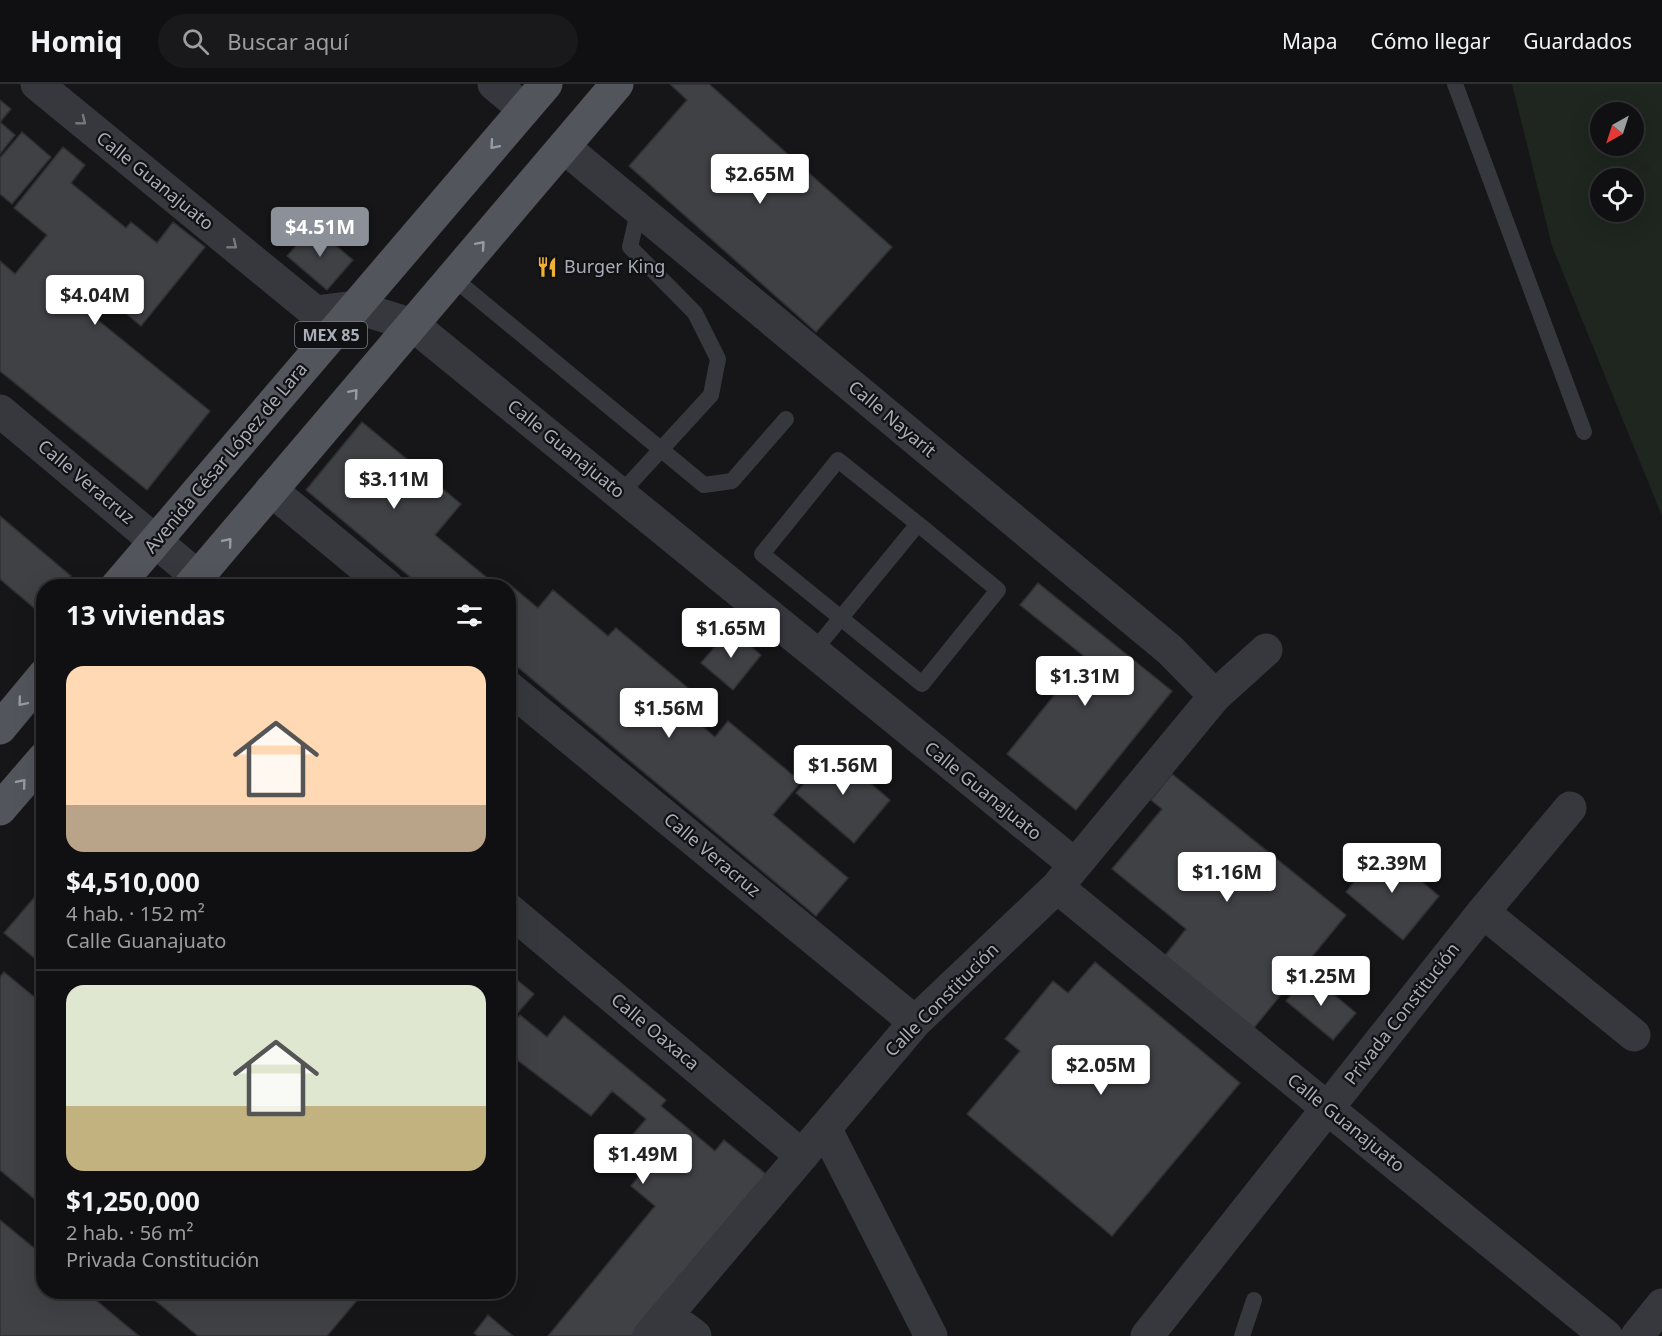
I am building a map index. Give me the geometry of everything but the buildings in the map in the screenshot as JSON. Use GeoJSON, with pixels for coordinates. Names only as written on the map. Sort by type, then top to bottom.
{"type":"FeatureCollection","features":[{"type":"Feature","properties":{"kind":"main road","name":"Avenida César López de Lara"},"geometry":{"type":"LineString","coordinates":[[123,579],[546,84]]}},
{"type":"Feature","properties":{"kind":"main road","name":"MEX 85"},"geometry":{"type":"LineString","coordinates":[[197,579],[565,148],[617,84]]}},
{"type":"Feature","properties":{"kind":"main road"},"geometry":{"type":"LineString","coordinates":[[0,728],[36,685]]}},
{"type":"Feature","properties":{"kind":"main road"},"geometry":{"type":"LineString","coordinates":[[0,809],[36,767]]}},
{"type":"Feature","properties":{"kind":"street","name":"Calle Guanajuato"},"geometry":{"type":"LineString","coordinates":[[37,84],[315,312],[355,307],[412,325],[621,493],[812,652],[1327,1108],[1606,1336]]}},
{"type":"Feature","properties":{"kind":"street"},"geometry":{"type":"LineString","coordinates":[[494,84],[524,109]]}},
{"type":"Feature","properties":{"kind":"street","name":"Calle Nayarit"},"geometry":{"type":"LineString","coordinates":[[565,148],[1170,650],[1215,696]]}},
{"type":"Feature","properties":{"kind":"street","name":"Calle Veracruz"},"geometry":{"type":"LineString","coordinates":[[0,411],[155,540],[191,579]]}},
{"type":"Feature","properties":{"kind":"street"},"geometry":{"type":"LineString","coordinates":[[271,490],[379,579]]}},
{"type":"Feature","properties":{"kind":"street"},"geometry":{"type":"LineString","coordinates":[[1215,696],[1266,650]]}},
{"type":"Feature","properties":{"kind":"street","name":"Calle Veracruz"},"geometry":{"type":"LineString","coordinates":[[516,694],[915,1022]]}},
{"type":"Feature","properties":{"kind":"street","name":"Calle Constitución"},"geometry":{"type":"LineString","coordinates":[[658,1325],[915,1022],[1066,876],[1215,696]]}},
{"type":"Feature","properties":{"kind":"street","name":"Privada Constitución"},"geometry":{"type":"LineString","coordinates":[[1147,1336],[1483,912],[1570,808]]}},
{"type":"Feature","properties":{"kind":"street"},"geometry":{"type":"LineString","coordinates":[[1483,912],[1634,1035]]}},
{"type":"Feature","properties":{"kind":"street","name":"Calle Oaxaca"},"geometry":{"type":"LineString","coordinates":[[516,916],[802,1156]]}},
{"type":"Feature","properties":{"kind":"street"},"geometry":{"type":"LineString","coordinates":[[825,1128],[931,1336]]}},
{"type":"Feature","properties":{"kind":"street"},"geometry":{"type":"LineString","coordinates":[[1637,1336],[1662,1305]]}},
{"type":"Feature","properties":{"kind":"street"},"geometry":{"type":"LineString","coordinates":[[658,1325],[695,1336]]}},
{"type":"Feature","properties":{"kind":"lane"},"geometry":{"type":"LineString","coordinates":[[1455,84],[1584,432]]}},
{"type":"Feature","properties":{"kind":"lane"},"geometry":{"type":"LineString","coordinates":[[621,493],[711,395],[718,359],[695,313],[630,247],[639,208]]}},
{"type":"Feature","properties":{"kind":"lane"},"geometry":{"type":"LineString","coordinates":[[452,278],[704,484],[732,481],[786,419]]}},
{"type":"Feature","properties":{"kind":"lane"},"geometry":{"type":"LineString","coordinates":[[838,459],[998,590],[922,684],[841,618],[762,554],[838,459]]}},
{"type":"Feature","properties":{"kind":"lane"},"geometry":{"type":"LineString","coordinates":[[812,652],[918,524]]}},
{"type":"Feature","properties":{"kind":"lane"},"geometry":{"type":"LineString","coordinates":[[1242,1336],[1254,1300]]}},
{"type":"Feature","properties":{"kind":"shaded area"},"geometry":{"type":"Polygon","coordinates":[[[1512,84],[1662,84],[1662,516],[1552,246],[1512,84]]]}},
{"type":"Feature","properties":{"kind":"place","name":"Burger King"},"geometry":{"type":"Point","coordinates":[547,267]}}]}
